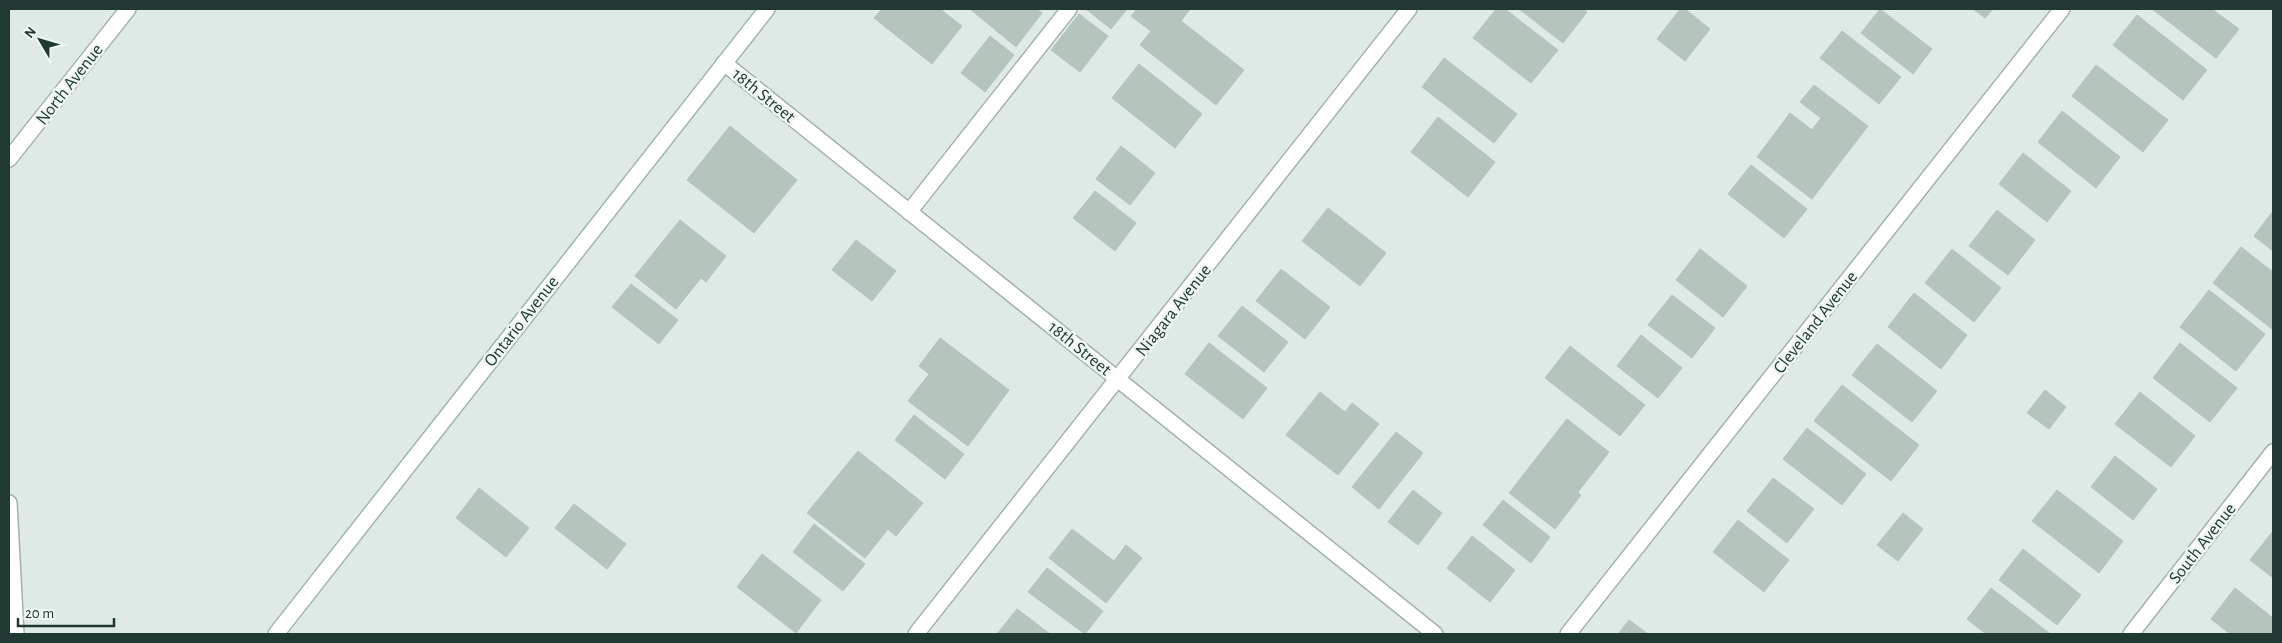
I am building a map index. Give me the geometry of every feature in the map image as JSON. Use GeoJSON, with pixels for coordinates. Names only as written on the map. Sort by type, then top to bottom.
{"type":"FeatureCollection","features":[{"type":"Feature","properties":{"kind":"street","name":"North Avenue"},"geometry":{"type":"LineString","coordinates":[[9,159],[128,9]]}},
{"type":"Feature","properties":{"kind":"street","name":"Ontario Avenue"},"geometry":{"type":"LineString","coordinates":[[276,634],[767,9]]}},
{"type":"Feature","properties":{"kind":"street"},"geometry":{"type":"LineString","coordinates":[[909,212],[1069,9]]}},
{"type":"Feature","properties":{"kind":"street","name":"Niagara Avenue"},"geometry":{"type":"LineString","coordinates":[[916,634],[1409,9]]}},
{"type":"Feature","properties":{"kind":"street","name":"Cleveland Avenue"},"geometry":{"type":"LineString","coordinates":[[1568,634],[2062,9]]}},
{"type":"Feature","properties":{"kind":"street","name":"18th Street"},"geometry":{"type":"LineString","coordinates":[[724,63],[1435,634]]}},
{"type":"Feature","properties":{"kind":"street","name":"South Avenue"},"geometry":{"type":"LineString","coordinates":[[2130,634],[2273,452]]}},
{"type":"Feature","properties":{"kind":"street"},"geometry":{"type":"LineString","coordinates":[[9,503],[16,634]]}},
{"type":"Feature","properties":{"kind":"building"},"geometry":{"type":"Polygon","coordinates":[[[882,9],[940,9],[962,26],[932,64],[874,18],[882,9]]]}},
{"type":"Feature","properties":{"kind":"building"},"geometry":{"type":"Polygon","coordinates":[[[970,9],[1036,9],[1042,13],[1016,47],[970,9]]]}},
{"type":"Feature","properties":{"kind":"building"},"geometry":{"type":"Polygon","coordinates":[[[1086,9],[1127,9],[1111,29],[1086,9]]]}},
{"type":"Feature","properties":{"kind":"building"},"geometry":{"type":"Polygon","coordinates":[[[1137,9],[1190,9],[1181,21],[1244,70],[1216,105],[1140,45],[1151,31],[1131,16],[1137,9]]]}},
{"type":"Feature","properties":{"kind":"building"},"geometry":{"type":"Polygon","coordinates":[[[1496,9],[1505,9],[1558,50],[1531,83],[1473,38],[1496,9]]]}},
{"type":"Feature","properties":{"kind":"building"},"geometry":{"type":"Polygon","coordinates":[[[1519,9],[1584,9],[1587,12],[1563,43],[1519,9]]]}},
{"type":"Feature","properties":{"kind":"building"},"geometry":{"type":"Polygon","coordinates":[[[1680,9],[1685,9],[1710,29],[1685,61],[1657,39],[1680,9]]]}},
{"type":"Feature","properties":{"kind":"building"},"geometry":{"type":"Polygon","coordinates":[[[1880,9],[1932,49],[1913,74],[1861,33],[1880,9]]]}},
{"type":"Feature","properties":{"kind":"building"},"geometry":{"type":"Polygon","coordinates":[[[1973,9],[1993,9],[1985,18],[1973,9]]]}},
{"type":"Feature","properties":{"kind":"building"},"geometry":{"type":"Polygon","coordinates":[[[2152,9],[2212,9],[2239,29],[2216,58],[2152,9]]]}},
{"type":"Feature","properties":{"kind":"building"},"geometry":{"type":"Polygon","coordinates":[[[1079,14],[1108,36],[1080,72],[1051,50],[1079,14]]]}},
{"type":"Feature","properties":{"kind":"building"},"geometry":{"type":"Polygon","coordinates":[[[2137,15],[2207,70],[2183,100],[2113,45],[2137,15]]]}},
{"type":"Feature","properties":{"kind":"building"},"geometry":{"type":"Polygon","coordinates":[[[1842,31],[1901,77],[1879,104],[1820,58],[1842,31]]]}},
{"type":"Feature","properties":{"kind":"building"},"geometry":{"type":"Polygon","coordinates":[[[990,36],[1014,55],[985,92],[961,73],[990,36]]]}},
{"type":"Feature","properties":{"kind":"building"},"geometry":{"type":"Polygon","coordinates":[[[1444,58],[1517,114],[1494,143],[1422,87],[1444,58]]]}},
{"type":"Feature","properties":{"kind":"building"},"geometry":{"type":"Polygon","coordinates":[[[1139,64],[1202,114],[1175,148],[1112,98],[1139,64]]]}},
{"type":"Feature","properties":{"kind":"building"},"geometry":{"type":"Polygon","coordinates":[[[2096,65],[2168,120],[2143,152],[2072,96],[2096,65]]]}},
{"type":"Feature","properties":{"kind":"building"},"geometry":{"type":"Polygon","coordinates":[[[1814,85],[1868,126],[1812,199],[1757,157],[1790,113],[1812,130],[1821,118],[1800,102],[1814,85]]]}},
{"type":"Feature","properties":{"kind":"building"},"geometry":{"type":"Polygon","coordinates":[[[2062,111],[2120,157],[2096,188],[2038,142],[2062,111]]]}},
{"type":"Feature","properties":{"kind":"building"},"geometry":{"type":"Polygon","coordinates":[[[1438,117],[1495,162],[1468,197],[1411,152],[1438,117]]]}},
{"type":"Feature","properties":{"kind":"building"},"geometry":{"type":"Polygon","coordinates":[[[730,126],[797,180],[754,233],[687,180],[730,126]]]}},
{"type":"Feature","properties":{"kind":"building"},"geometry":{"type":"Polygon","coordinates":[[[1121,146],[1155,173],[1130,205],[1096,179],[1121,146]]]}},
{"type":"Feature","properties":{"kind":"building"},"geometry":{"type":"Polygon","coordinates":[[[2023,153],[2071,191],[2047,222],[1999,184],[2023,153]]]}},
{"type":"Feature","properties":{"kind":"building"},"geometry":{"type":"Polygon","coordinates":[[[1751,165],[1807,209],[1784,238],[1728,194],[1751,165]]]}},
{"type":"Feature","properties":{"kind":"building"},"geometry":{"type":"Polygon","coordinates":[[[1095,191],[1136,223],[1115,251],[1073,218],[1095,191]]]}},
{"type":"Feature","properties":{"kind":"building"},"geometry":{"type":"Polygon","coordinates":[[[1328,208],[1386,253],[1360,286],[1302,241],[1328,208]]]}},
{"type":"Feature","properties":{"kind":"building"},"geometry":{"type":"Polygon","coordinates":[[[1997,210],[2035,240],[2008,275],[1969,246],[1997,210]]]}},
{"type":"Feature","properties":{"kind":"building"},"geometry":{"type":"Polygon","coordinates":[[[2273,211],[2273,251],[2254,236],[2273,211]]]}},
{"type":"Feature","properties":{"kind":"building"},"geometry":{"type":"Polygon","coordinates":[[[680,220],[726,256],[706,282],[701,278],[676,309],[635,276],[680,220]]]}},
{"type":"Feature","properties":{"kind":"building"},"geometry":{"type":"Polygon","coordinates":[[[856,240],[896,271],[872,301],[832,270],[856,240]]]}},
{"type":"Feature","properties":{"kind":"building"},"geometry":{"type":"Polygon","coordinates":[[[2241,247],[2273,272],[2272,329],[2213,283],[2241,247]]]}},
{"type":"Feature","properties":{"kind":"building"},"geometry":{"type":"Polygon","coordinates":[[[1700,249],[1747,286],[1723,317],[1676,280],[1700,249]]]}},
{"type":"Feature","properties":{"kind":"building"},"geometry":{"type":"Polygon","coordinates":[[[1952,249],[2001,288],[1974,322],[1925,283],[1952,249]]]}},
{"type":"Feature","properties":{"kind":"building"},"geometry":{"type":"Polygon","coordinates":[[[1281,269],[1330,307],[1305,339],[1256,301],[1281,269]]]}},
{"type":"Feature","properties":{"kind":"building"},"geometry":{"type":"Polygon","coordinates":[[[631,284],[678,320],[659,344],[612,307],[631,284]]]}},
{"type":"Feature","properties":{"kind":"building"},"geometry":{"type":"Polygon","coordinates":[[[2209,290],[2265,334],[2236,371],[2180,327],[2209,290]]]}},
{"type":"Feature","properties":{"kind":"building"},"geometry":{"type":"Polygon","coordinates":[[[1914,293],[1967,335],[1941,369],[1888,327],[1914,293]]]}},
{"type":"Feature","properties":{"kind":"building"},"geometry":{"type":"Polygon","coordinates":[[[1672,295],[1715,328],[1692,358],[1648,325],[1672,295]]]}},
{"type":"Feature","properties":{"kind":"building"},"geometry":{"type":"Polygon","coordinates":[[[1242,306],[1288,342],[1264,372],[1218,336],[1242,306]]]}},
{"type":"Feature","properties":{"kind":"building"},"geometry":{"type":"Polygon","coordinates":[[[1641,335],[1682,368],[1658,398],[1617,366],[1641,335]]]}},
{"type":"Feature","properties":{"kind":"building"},"geometry":{"type":"Polygon","coordinates":[[[940,338],[1009,390],[968,446],[908,401],[929,374],[919,366],[940,338]]]}},
{"type":"Feature","properties":{"kind":"building"},"geometry":{"type":"Polygon","coordinates":[[[1209,343],[1267,388],[1243,419],[1185,374],[1209,343]]]}},
{"type":"Feature","properties":{"kind":"building"},"geometry":{"type":"Polygon","coordinates":[[[2180,343],[2237,388],[2210,422],[2153,378],[2180,343]]]}},
{"type":"Feature","properties":{"kind":"building"},"geometry":{"type":"Polygon","coordinates":[[[1877,344],[1937,391],[1912,422],[1852,375],[1877,344]]]}},
{"type":"Feature","properties":{"kind":"building"},"geometry":{"type":"Polygon","coordinates":[[[1570,346],[1645,405],[1620,436],[1545,378],[1570,346]]]}},
{"type":"Feature","properties":{"kind":"building"},"geometry":{"type":"Polygon","coordinates":[[[1842,385],[1919,445],[1891,481],[1814,421],[1842,385]]]}},
{"type":"Feature","properties":{"kind":"building"},"geometry":{"type":"Polygon","coordinates":[[[2045,390],[2066,407],[2049,429],[2027,413],[2045,390]]]}},
{"type":"Feature","properties":{"kind":"building"},"geometry":{"type":"Polygon","coordinates":[[[1320,392],[1345,412],[1352,403],[1379,424],[1338,475],[1286,435],[1320,392]]]}},
{"type":"Feature","properties":{"kind":"building"},"geometry":{"type":"Polygon","coordinates":[[[2140,392],[2195,436],[2171,467],[2115,424],[2140,392]]]}},
{"type":"Feature","properties":{"kind":"building"},"geometry":{"type":"Polygon","coordinates":[[[914,415],[964,454],[945,479],[895,440],[914,415]]]}},
{"type":"Feature","properties":{"kind":"building"},"geometry":{"type":"Polygon","coordinates":[[[1567,419],[1609,452],[1578,492],[1581,495],[1555,529],[1509,493],[1567,419]]]}},
{"type":"Feature","properties":{"kind":"building"},"geometry":{"type":"Polygon","coordinates":[[[1807,428],[1866,474],[1842,505],[1783,459],[1807,428]]]}},
{"type":"Feature","properties":{"kind":"building"},"geometry":{"type":"Polygon","coordinates":[[[1396,432],[1423,453],[1379,509],[1352,487],[1396,432]]]}},
{"type":"Feature","properties":{"kind":"building"},"geometry":{"type":"Polygon","coordinates":[[[858,451],[923,503],[896,536],[888,529],[865,558],[807,513],[858,451]]]}},
{"type":"Feature","properties":{"kind":"building"},"geometry":{"type":"Polygon","coordinates":[[[2115,456],[2157,489],[2133,520],[2091,487],[2115,456]]]}},
{"type":"Feature","properties":{"kind":"building"},"geometry":{"type":"Polygon","coordinates":[[[1773,478],[1814,509],[1787,543],[1747,511],[1773,478]]]}},
{"type":"Feature","properties":{"kind":"building"},"geometry":{"type":"Polygon","coordinates":[[[479,488],[529,528],[506,557],[456,518],[479,488]]]}},
{"type":"Feature","properties":{"kind":"building"},"geometry":{"type":"Polygon","coordinates":[[[1413,490],[1442,513],[1418,545],[1388,522],[1413,490]]]}},
{"type":"Feature","properties":{"kind":"building"},"geometry":{"type":"Polygon","coordinates":[[[2057,490],[2123,541],[2099,573],[2032,521],[2057,490]]]}},
{"type":"Feature","properties":{"kind":"building"},"geometry":{"type":"Polygon","coordinates":[[[1503,500],[1550,537],[1531,563],[1483,525],[1503,500]]]}},
{"type":"Feature","properties":{"kind":"building"},"geometry":{"type":"Polygon","coordinates":[[[574,504],[626,544],[607,569],[555,528],[574,504]]]}},
{"type":"Feature","properties":{"kind":"building"},"geometry":{"type":"Polygon","coordinates":[[[1903,513],[1923,529],[1898,561],[1877,545],[1903,513]]]}},
{"type":"Feature","properties":{"kind":"building"},"geometry":{"type":"Polygon","coordinates":[[[1738,520],[1789,560],[1764,592],[1713,552],[1738,520]]]}},
{"type":"Feature","properties":{"kind":"building"},"geometry":{"type":"Polygon","coordinates":[[[814,524],[865,564],[843,591],[793,552],[814,524]]]}},
{"type":"Feature","properties":{"kind":"building"},"geometry":{"type":"Polygon","coordinates":[[[1072,529],[1114,561],[1126,545],[1142,558],[1106,603],[1049,558],[1072,529]]]}},
{"type":"Feature","properties":{"kind":"building"},"geometry":{"type":"Polygon","coordinates":[[[2273,531],[2273,578],[2250,560],[2273,531]]]}},
{"type":"Feature","properties":{"kind":"building"},"geometry":{"type":"Polygon","coordinates":[[[1472,536],[1515,570],[1490,602],[1447,568],[1472,536]]]}},
{"type":"Feature","properties":{"kind":"building"},"geometry":{"type":"Polygon","coordinates":[[[2023,549],[2081,595],[2057,625],[1999,580],[2023,549]]]}},
{"type":"Feature","properties":{"kind":"building"},"geometry":{"type":"Polygon","coordinates":[[[762,554],[821,600],[796,633],[737,587],[762,554]]]}},
{"type":"Feature","properties":{"kind":"building"},"geometry":{"type":"Polygon","coordinates":[[[1047,568],[1103,611],[1085,634],[1028,592],[1047,568]]]}},
{"type":"Feature","properties":{"kind":"building"},"geometry":{"type":"Polygon","coordinates":[[[1991,588],[2049,633],[1986,634],[1967,619],[1991,588]]]}},
{"type":"Feature","properties":{"kind":"building"},"geometry":{"type":"Polygon","coordinates":[[[2235,588],[2273,618],[2273,634],[2230,634],[2211,619],[2235,588]]]}},
{"type":"Feature","properties":{"kind":"building"},"geometry":{"type":"Polygon","coordinates":[[[1017,609],[1050,634],[997,634],[1017,609]]]}},
{"type":"Feature","properties":{"kind":"building"},"geometry":{"type":"Polygon","coordinates":[[[1629,620],[1648,634],[1618,634],[1629,620]]]}}]}
